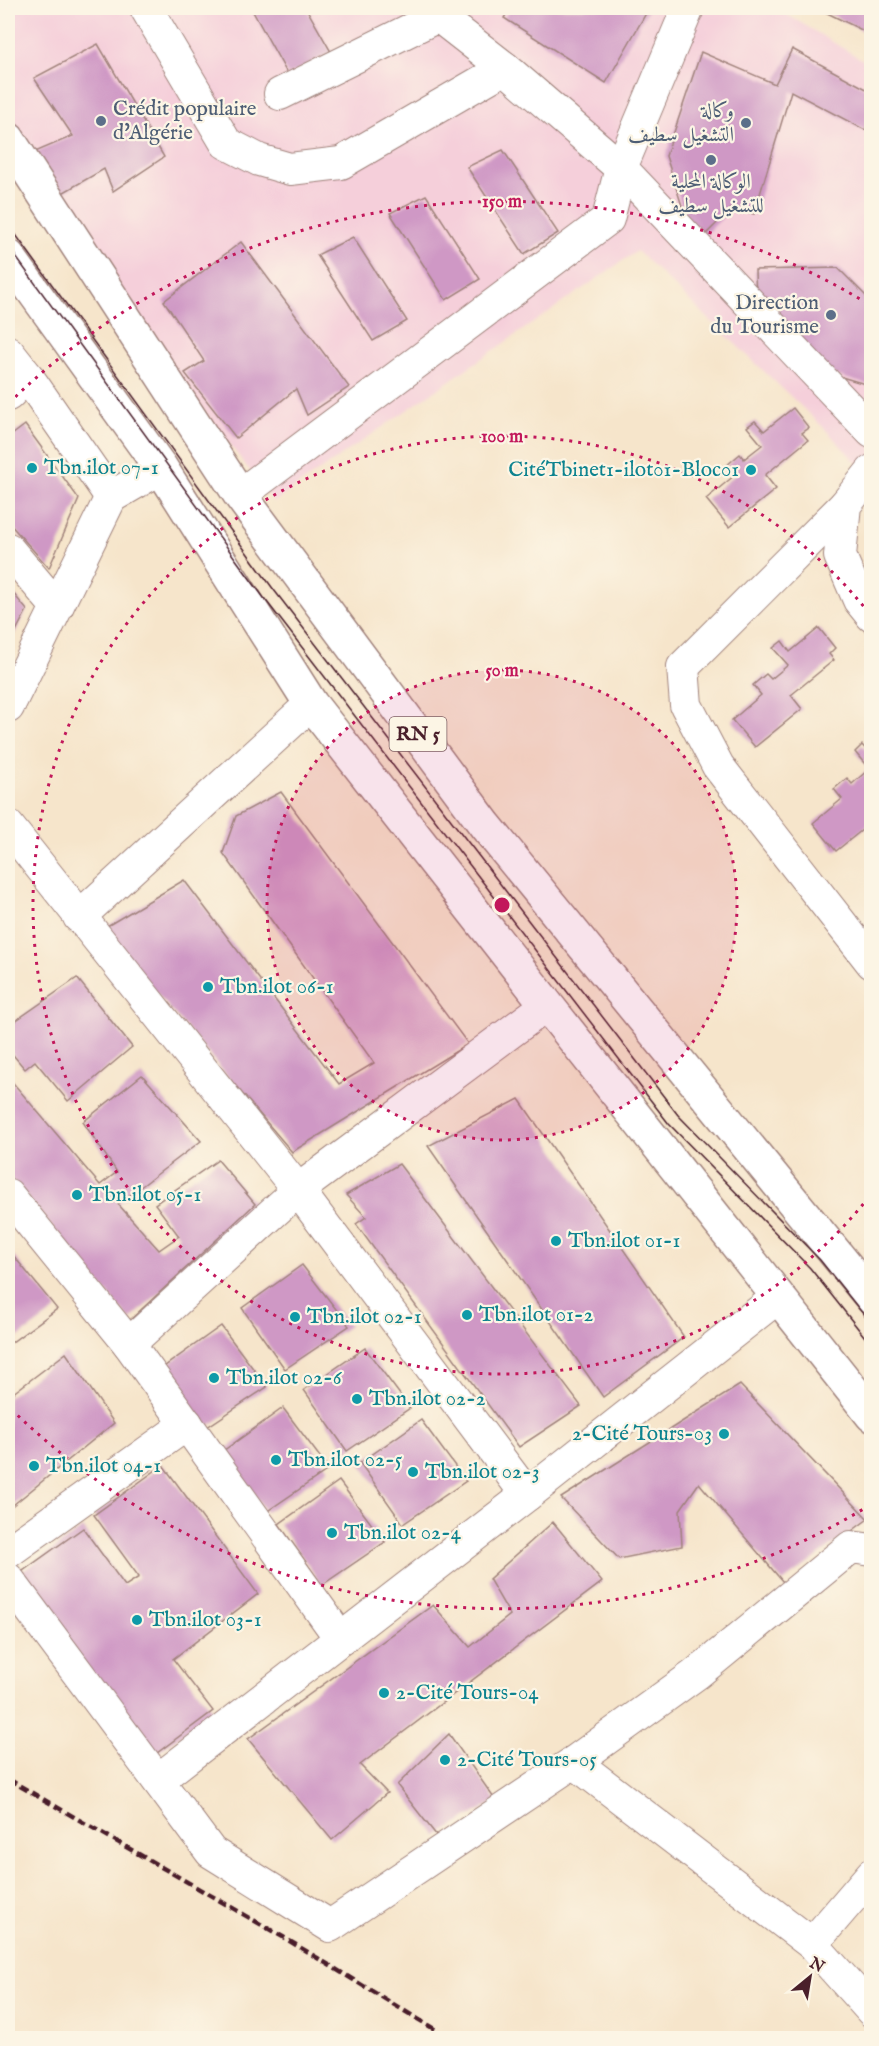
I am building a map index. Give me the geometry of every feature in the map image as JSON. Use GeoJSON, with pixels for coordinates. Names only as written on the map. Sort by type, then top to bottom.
{"type":"FeatureCollection","features":[{"type":"Feature","properties":{"kind":"main road","name":"RN 5"},"geometry":{"type":"LineString","coordinates":[[8,139],[240,495],[485,825],[872,1298]]}},
{"type":"Feature","properties":{"kind":"main road"},"geometry":{"type":"LineString","coordinates":[[8,256],[161,468],[311,704],[872,1415]]}},
{"type":"Feature","properties":{"kind":"street"},"geometry":{"type":"LineString","coordinates":[[146,8],[226,143],[259,160],[290,169],[341,162],[505,68]]}},
{"type":"Feature","properties":{"kind":"street"},"geometry":{"type":"LineString","coordinates":[[240,495],[608,219],[621,168],[688,8]]}},
{"type":"Feature","properties":{"kind":"street"},"geometry":{"type":"LineString","coordinates":[[280,94],[433,12],[505,68],[621,168],[872,432]]}},
{"type":"Feature","properties":{"kind":"street"},"geometry":{"type":"LineString","coordinates":[[8,352],[17,386],[111,497]]}},
{"type":"Feature","properties":{"kind":"street"},"geometry":{"type":"LineString","coordinates":[[8,707],[111,497],[161,468]]}},
{"type":"Feature","properties":{"kind":"street"},"geometry":{"type":"LineString","coordinates":[[872,471],[845,505],[683,667],[686,705],[718,766],[872,963]]}},
{"type":"Feature","properties":{"kind":"street"},"geometry":{"type":"LineString","coordinates":[[845,505],[840,556],[859,600],[872,616]]}},
{"type":"Feature","properties":{"kind":"street"},"geometry":{"type":"LineString","coordinates":[[8,549],[57,607]]}},
{"type":"Feature","properties":{"kind":"street"},"geometry":{"type":"LineString","coordinates":[[80,917],[311,704]]}},
{"type":"Feature","properties":{"kind":"street"},"geometry":{"type":"LineString","coordinates":[[8,826],[298,1190],[527,1495]]}},
{"type":"Feature","properties":{"kind":"street"},"geometry":{"type":"LineString","coordinates":[[129,1344],[298,1190],[547,1005]]}},
{"type":"Feature","properties":{"kind":"street"},"geometry":{"type":"LineString","coordinates":[[8,1195],[129,1344],[341,1639]]}},
{"type":"Feature","properties":{"kind":"street"},"geometry":{"type":"LineString","coordinates":[[158,1780],[527,1495],[778,1297]]}},
{"type":"Feature","properties":{"kind":"street"},"geometry":{"type":"LineString","coordinates":[[8,1552],[187,1424]]}},
{"type":"Feature","properties":{"kind":"street"},"geometry":{"type":"LineString","coordinates":[[8,1579],[211,1852],[330,1926],[574,1762],[696,1674],[851,1547],[872,1550]]}},
{"type":"Feature","properties":{"kind":"street"},"geometry":{"type":"LineString","coordinates":[[574,1762],[812,1944],[872,2011]]}},
{"type":"Feature","properties":{"kind":"street"},"geometry":{"type":"LineString","coordinates":[[812,1944],[872,1874]]}},
{"type":"Feature","properties":{"kind":"shaded area"},"geometry":{"type":"Polygon","coordinates":[[[8,8],[776,8],[871,65],[871,478],[825,429],[637,251],[274,502],[105,282],[8,131],[8,8]]]}},
{"type":"Feature","properties":{"kind":"building"},"geometry":{"type":"Polygon","coordinates":[[[251,8],[306,8],[331,52],[288,75],[251,8]]]}},
{"type":"Feature","properties":{"kind":"building"},"geometry":{"type":"Polygon","coordinates":[[[510,8],[649,8],[606,83],[504,18],[510,8]]]}},
{"type":"Feature","properties":{"kind":"building"},"geometry":{"type":"Polygon","coordinates":[[[817,8],[872,8],[872,35],[817,8]]]}},
{"type":"Feature","properties":{"kind":"building"},"geometry":{"type":"Polygon","coordinates":[[[98,44],[164,157],[113,191],[104,169],[59,195],[35,152],[73,136],[34,78],[98,44]]]}},
{"type":"Feature","properties":{"kind":"building"},"geometry":{"type":"Polygon","coordinates":[[[792,49],[872,92],[872,118],[865,130],[791,91],[754,214],[733,207],[701,239],[691,234],[666,156],[701,52],[775,84],[792,49]]]}},
{"type":"Feature","properties":{"kind":"building"},"geometry":{"type":"Polygon","coordinates":[[[503,150],[558,233],[524,254],[467,167],[503,150]]]}},
{"type":"Feature","properties":{"kind":"building"},"geometry":{"type":"Polygon","coordinates":[[[426,195],[480,279],[446,300],[390,213],[426,195]]]}},
{"type":"Feature","properties":{"kind":"building"},"geometry":{"type":"Polygon","coordinates":[[[353,237],[407,321],[373,341],[317,255],[353,237]]]}},
{"type":"Feature","properties":{"kind":"building"},"geometry":{"type":"Polygon","coordinates":[[[241,242],[349,387],[307,415],[296,389],[236,438],[185,373],[204,361],[164,301],[241,242]]]}},
{"type":"Feature","properties":{"kind":"building"},"geometry":{"type":"Polygon","coordinates":[[[838,268],[872,302],[872,386],[828,373],[756,303],[755,270],[838,268]]]}},
{"type":"Feature","properties":{"kind":"building","name":"CitéTbinet1-ilot01-Bloc01"},"geometry":{"type":"Polygon","coordinates":[[[793,408],[809,428],[802,433],[808,440],[765,475],[776,489],[729,527],[706,499],[735,475],[727,465],[740,454],[744,459],[762,445],[747,427],[755,421],[764,431],[793,408]]]}},
{"type":"Feature","properties":{"kind":"building","name":"Tbn.ilot 07-1"},"geometry":{"type":"Polygon","coordinates":[[[25,425],[79,499],[49,568],[8,522],[8,438],[25,425]]]}},
{"type":"Feature","properties":{"kind":"building"},"geometry":{"type":"Polygon","coordinates":[[[8,587],[27,610],[8,646],[8,587]]]}},
{"type":"Feature","properties":{"kind":"building"},"geometry":{"type":"Polygon","coordinates":[[[819,628],[835,648],[829,654],[834,660],[791,695],[802,709],[755,747],[732,720],[761,695],[753,685],[766,674],[771,679],[788,665],[773,648],[782,641],[790,652],[819,628]]]}},
{"type":"Feature","properties":{"kind":"building"},"geometry":{"type":"Polygon","coordinates":[[[862,745],[872,756],[872,822],[836,851],[813,823],[842,799],[834,789],[847,778],[852,784],[869,769],[855,752],[862,745]]]}},
{"type":"Feature","properties":{"kind":"building","name":"Tbn.ilot 06-1"},"geometry":{"type":"Polygon","coordinates":[[[281,792],[468,1044],[292,1152],[102,929],[184,880],[339,1084],[374,1063],[223,853],[236,816],[281,792]]]}},
{"type":"Feature","properties":{"kind":"building"},"geometry":{"type":"Polygon","coordinates":[[[77,978],[132,1047],[68,1101],[35,1061],[25,1069],[8,1049],[8,1026],[77,978]]]}},
{"type":"Feature","properties":{"kind":"building","name":"Tbn.ilot 05-1"},"geometry":{"type":"Polygon","coordinates":[[[142,1075],[201,1141],[118,1204],[159,1250],[179,1236],[155,1204],[218,1160],[255,1204],[130,1320],[8,1175],[8,1077],[100,1185],[117,1172],[83,1122],[142,1075]]]}},
{"type":"Feature","properties":{"kind":"building","name":"Tbn.ilot 01-1"},"geometry":{"type":"Polygon","coordinates":[[[519,1099],[684,1337],[603,1397],[428,1146],[519,1099]]]}},
{"type":"Feature","properties":{"kind":"building","name":"Tbn.ilot 01-2"},"geometry":{"type":"Polygon","coordinates":[[[399,1164],[581,1406],[519,1447],[356,1224],[366,1217],[346,1195],[399,1164]]]}},
{"type":"Feature","properties":{"kind":"building"},"geometry":{"type":"Polygon","coordinates":[[[8,1249],[57,1309],[8,1345],[8,1249]]]}},
{"type":"Feature","properties":{"kind":"building","name":"Tbn.ilot 02-1"},"geometry":{"type":"Polygon","coordinates":[[[302,1265],[349,1326],[285,1369],[242,1308],[302,1265]]]}},
{"type":"Feature","properties":{"kind":"building","name":"Tbn.ilot 02-6"},"geometry":{"type":"Polygon","coordinates":[[[221,1326],[267,1387],[204,1429],[161,1369],[221,1326]]]}},
{"type":"Feature","properties":{"kind":"building","name":"Tbn.ilot 02-2"},"geometry":{"type":"Polygon","coordinates":[[[365,1348],[410,1408],[347,1451],[304,1390],[365,1348]]]}},
{"type":"Feature","properties":{"kind":"building","name":"Tbn.ilot 04-1"},"geometry":{"type":"Polygon","coordinates":[[[66,1353],[114,1423],[8,1509],[8,1397],[66,1353]]]}},
{"type":"Feature","properties":{"kind":"building","name":"2-Cité Tours-03"},"geometry":{"type":"Polygon","coordinates":[[[740,1385],[868,1519],[783,1582],[699,1483],[680,1510],[682,1546],[619,1559],[561,1498],[740,1385]]]}},
{"type":"Feature","properties":{"kind":"building","name":"Tbn.ilot 02-5"},"geometry":{"type":"Polygon","coordinates":[[[283,1408],[329,1469],[266,1512],[223,1451],[283,1408]]]}},
{"type":"Feature","properties":{"kind":"building","name":"Tbn.ilot 02-3"},"geometry":{"type":"Polygon","coordinates":[[[421,1420],[466,1481],[403,1524],[360,1463],[421,1420]]]}},
{"type":"Feature","properties":{"kind":"building","name":"Tbn.ilot 03-1"},"geometry":{"type":"Polygon","coordinates":[[[163,1465],[258,1594],[173,1659],[213,1711],[153,1756],[16,1576],[83,1528],[125,1586],[139,1577],[94,1515],[163,1465]]]}},
{"type":"Feature","properties":{"kind":"building","name":"Tbn.ilot 02-4"},"geometry":{"type":"Polygon","coordinates":[[[339,1481],[385,1542],[322,1585],[279,1524],[339,1481]]]}},
{"type":"Feature","properties":{"kind":"building","name":"2-Cité Tours-04"},"geometry":{"type":"Polygon","coordinates":[[[553,1522],[602,1582],[360,1765],[387,1793],[332,1840],[248,1739],[433,1605],[470,1647],[510,1615],[489,1579],[553,1522]]]}},
{"type":"Feature","properties":{"kind":"building","name":"2-Cité Tours-05"},"geometry":{"type":"Polygon","coordinates":[[[449,1734],[496,1801],[437,1836],[397,1785],[449,1734]]]}},
{"type":"Feature","properties":{"kind":"tram line"},"geometry":{"type":"LineString","coordinates":[[8,224],[274,590],[678,1115],[820,1260],[872,1325]]}},
{"type":"Feature","properties":{"kind":"tram line"},"geometry":{"type":"LineString","coordinates":[[8,246],[264,598],[669,1124],[810,1268],[872,1346]]}},
{"type":"Feature","properties":{"kind":"railway"},"geometry":{"type":"LineString","coordinates":[[8,1779],[283,1937],[449,2038]]}},
{"type":"Feature","properties":{"kind":"place","name":"Crédit populaire d'Algérie"},"geometry":{"type":"Point","coordinates":[101,121]}},
{"type":"Feature","properties":{"kind":"place","name":"وكالة التشغيل سطيف"},"geometry":{"type":"Point","coordinates":[746,123]}},
{"type":"Feature","properties":{"kind":"place","name":"الوكالة المحلية للتشغيل سطيف"},"geometry":{"type":"Point","coordinates":[711,160]}},
{"type":"Feature","properties":{"kind":"place","name":"Direction du Tourisme"},"geometry":{"type":"Point","coordinates":[831,315]}},
{"type":"Feature","properties":{"kind":"place","name":"Tbn.ilot 07-1"},"geometry":{"type":"Point","coordinates":[32,468]}},
{"type":"Feature","properties":{"kind":"place","name":"CitéTbinet1-ilot01-Bloc01"},"geometry":{"type":"Point","coordinates":[751,470]}},
{"type":"Feature","properties":{"kind":"place","name":"Tbn.ilot 06-1"},"geometry":{"type":"Point","coordinates":[208,987]}},
{"type":"Feature","properties":{"kind":"place","name":"Tbn.ilot 05-1"},"geometry":{"type":"Point","coordinates":[77,1195]}},
{"type":"Feature","properties":{"kind":"place","name":"Tbn.ilot 01-1"},"geometry":{"type":"Point","coordinates":[556,1241]}},
{"type":"Feature","properties":{"kind":"place","name":"Tbn.ilot 01-2"},"geometry":{"type":"Point","coordinates":[467,1315]}},
{"type":"Feature","properties":{"kind":"place","name":"Tbn.ilot 02-1"},"geometry":{"type":"Point","coordinates":[295,1317]}},
{"type":"Feature","properties":{"kind":"place","name":"Tbn.ilot 02-6"},"geometry":{"type":"Point","coordinates":[214,1378]}},
{"type":"Feature","properties":{"kind":"place","name":"Tbn.ilot 02-2"},"geometry":{"type":"Point","coordinates":[357,1399]}},
{"type":"Feature","properties":{"kind":"place","name":"2-Cité Tours-03"},"geometry":{"type":"Point","coordinates":[724,1434]}},
{"type":"Feature","properties":{"kind":"place","name":"Tbn.ilot 02-5"},"geometry":{"type":"Point","coordinates":[276,1460]}},
{"type":"Feature","properties":{"kind":"place","name":"Tbn.ilot 04-1"},"geometry":{"type":"Point","coordinates":[34,1466]}},
{"type":"Feature","properties":{"kind":"place","name":"Tbn.ilot 02-3"},"geometry":{"type":"Point","coordinates":[413,1472]}},
{"type":"Feature","properties":{"kind":"place","name":"Tbn.ilot 02-4"},"geometry":{"type":"Point","coordinates":[332,1533]}},
{"type":"Feature","properties":{"kind":"place","name":"Tbn.ilot 03-1"},"geometry":{"type":"Point","coordinates":[137,1620]}},
{"type":"Feature","properties":{"kind":"place","name":"2-Cité Tours-04"},"geometry":{"type":"Point","coordinates":[384,1693]}},
{"type":"Feature","properties":{"kind":"place","name":"2-Cité Tours-05"},"geometry":{"type":"Point","coordinates":[445,1760]}}]}
